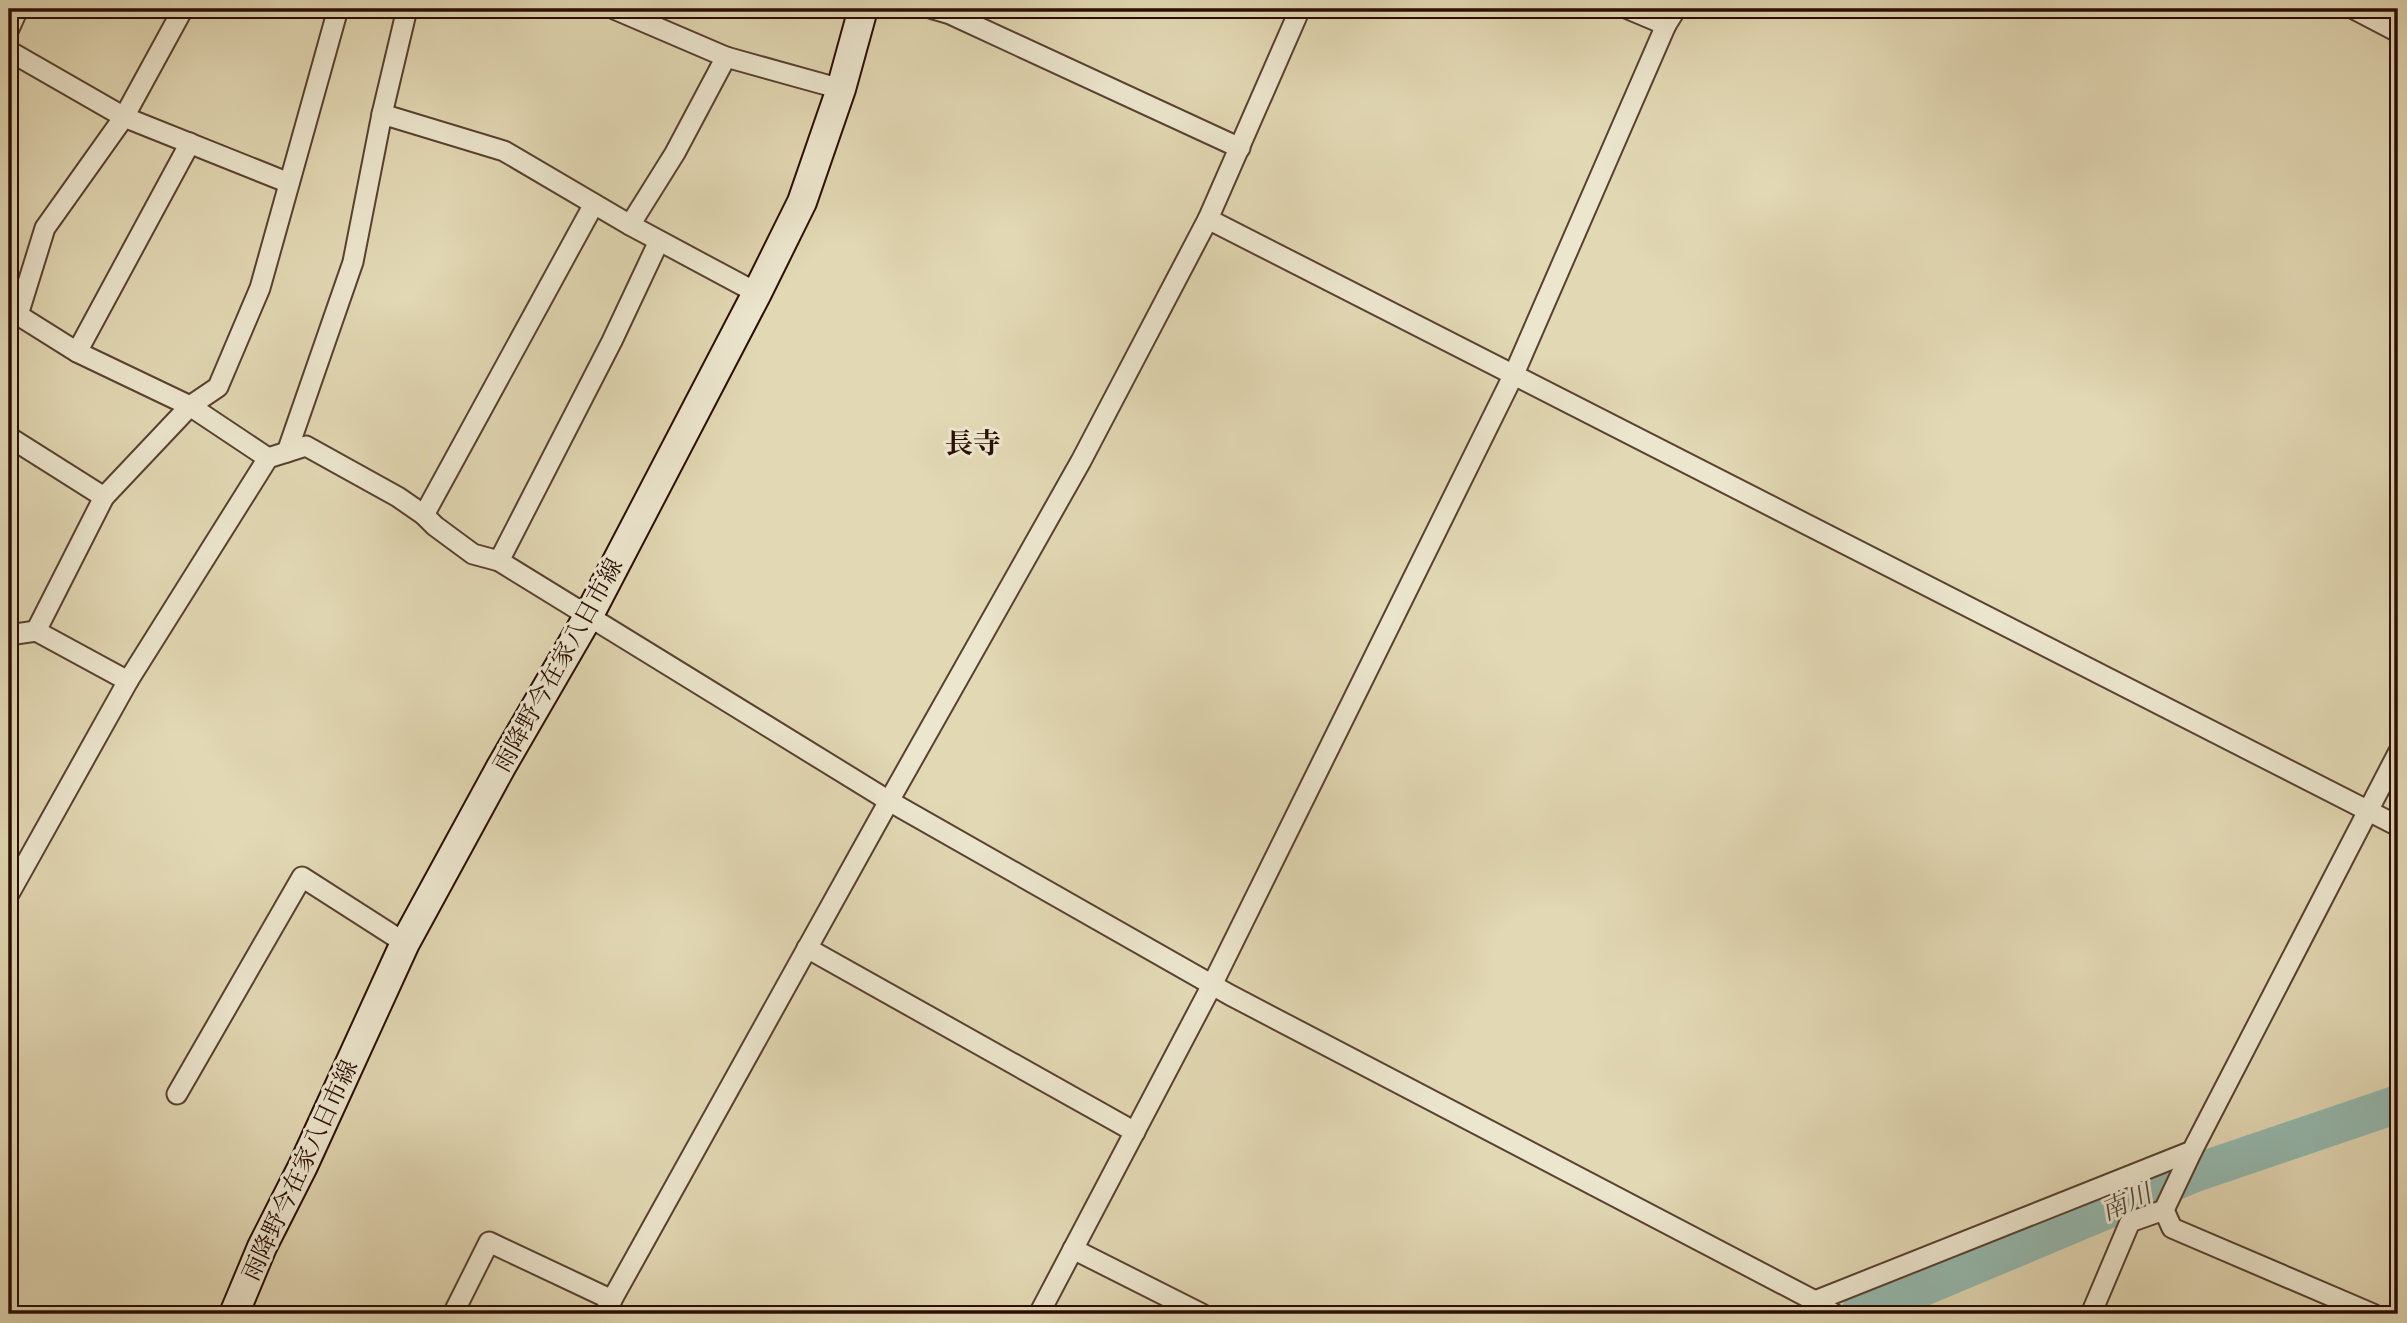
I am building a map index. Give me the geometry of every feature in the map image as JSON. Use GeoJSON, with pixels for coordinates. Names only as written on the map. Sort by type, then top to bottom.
{"type":"FeatureCollection","features":[{"type":"Feature","properties":{"kind":"main road","name":"雨降野今在家八日市線"},"geometry":{"type":"LineString","coordinates":[[234,1314],[262,1247],[303,1166],[405,943],[501,767],[589,615],[802,202],[841,89],[863,9]]}},
{"type":"Feature","properties":{"kind":"street"},"geometry":{"type":"LineString","coordinates":[[9,29],[18,9]]}},
{"type":"Feature","properties":{"kind":"street"},"geometry":{"type":"LineString","coordinates":[[183,9],[124,117],[45,228],[13,319],[190,405],[268,458]]}},
{"type":"Feature","properties":{"kind":"street"},"geometry":{"type":"LineString","coordinates":[[36,631],[104,497],[190,405],[218,387],[260,288],[338,9]]}},
{"type":"Feature","properties":{"kind":"street"},"geometry":{"type":"LineString","coordinates":[[287,452],[353,262],[382,114],[407,9]]}},
{"type":"Feature","properties":{"kind":"street"},"geometry":{"type":"LineString","coordinates":[[614,9],[726,57],[841,89]]}},
{"type":"Feature","properties":{"kind":"street"},"geometry":{"type":"LineString","coordinates":[[933,9],[950,14],[1240,148]]}},
{"type":"Feature","properties":{"kind":"street"},"geometry":{"type":"LineString","coordinates":[[453,1314],[489,1242],[608,1307],[1081,461],[1208,219],[1300,9]]}},
{"type":"Feature","properties":{"kind":"street"},"geometry":{"type":"LineString","coordinates":[[1039,1314],[1212,985],[1514,374],[1671,17],[1628,9]]}},
{"type":"Feature","properties":{"kind":"street"},"geometry":{"type":"LineString","coordinates":[[2354,9],[2398,32]]}},
{"type":"Feature","properties":{"kind":"street"},"geometry":{"type":"LineString","coordinates":[[9,51],[124,117],[289,183]]}},
{"type":"Feature","properties":{"kind":"street"},"geometry":{"type":"LineString","coordinates":[[630,225],[675,153],[726,57]]}},
{"type":"Feature","properties":{"kind":"street"},"geometry":{"type":"LineString","coordinates":[[382,114],[504,151],[594,205],[757,293]]}},
{"type":"Feature","properties":{"kind":"street"},"geometry":{"type":"LineString","coordinates":[[77,352],[190,143]]}},
{"type":"Feature","properties":{"kind":"street"},"geometry":{"type":"LineString","coordinates":[[424,515],[594,205]]}},
{"type":"Feature","properties":{"kind":"street"},"geometry":{"type":"LineString","coordinates":[[1208,219],[2398,826]]}},
{"type":"Feature","properties":{"kind":"street"},"geometry":{"type":"LineString","coordinates":[[499,561],[612,341],[659,241]]}},
{"type":"Feature","properties":{"kind":"street"},"geometry":{"type":"LineString","coordinates":[[9,437],[104,497]]}},
{"type":"Feature","properties":{"kind":"street"},"geometry":{"type":"LineString","coordinates":[[9,894],[128,681],[268,458],[306,446],[424,515],[473,554],[499,561],[889,801],[1212,985],[1815,1301],[1833,1314]]}},
{"type":"Feature","properties":{"kind":"street"},"geometry":{"type":"LineString","coordinates":[[9,635],[36,631],[128,681]]}},
{"type":"Feature","properties":{"kind":"street"},"geometry":{"type":"LineString","coordinates":[[2091,1314],[2130,1222],[2164,1210],[2398,753]]}},
{"type":"Feature","properties":{"kind":"street"},"geometry":{"type":"LineString","coordinates":[[177,1094],[302,877],[405,943]]}},
{"type":"Feature","properties":{"kind":"street"},"geometry":{"type":"LineString","coordinates":[[807,948],[1135,1132]]}},
{"type":"Feature","properties":{"kind":"street"},"geometry":{"type":"LineString","coordinates":[[1815,1301],[2192,1151]]}},
{"type":"Feature","properties":{"kind":"street"},"geometry":{"type":"LineString","coordinates":[[2164,1210],[2172,1228],[2373,1314]]}},
{"type":"Feature","properties":{"kind":"street"},"geometry":{"type":"LineString","coordinates":[[1073,1249],[1202,1314]]}},
{"type":"Feature","properties":{"kind":"waterway","name":"南川"},"geometry":{"type":"LineString","coordinates":[[1859,1314],[2195,1173],[2398,1104]]}},
{"type":"Feature","properties":{"kind":"district","name":"長寺"},"geometry":{"type":"Point","coordinates":[973,443]}}]}
